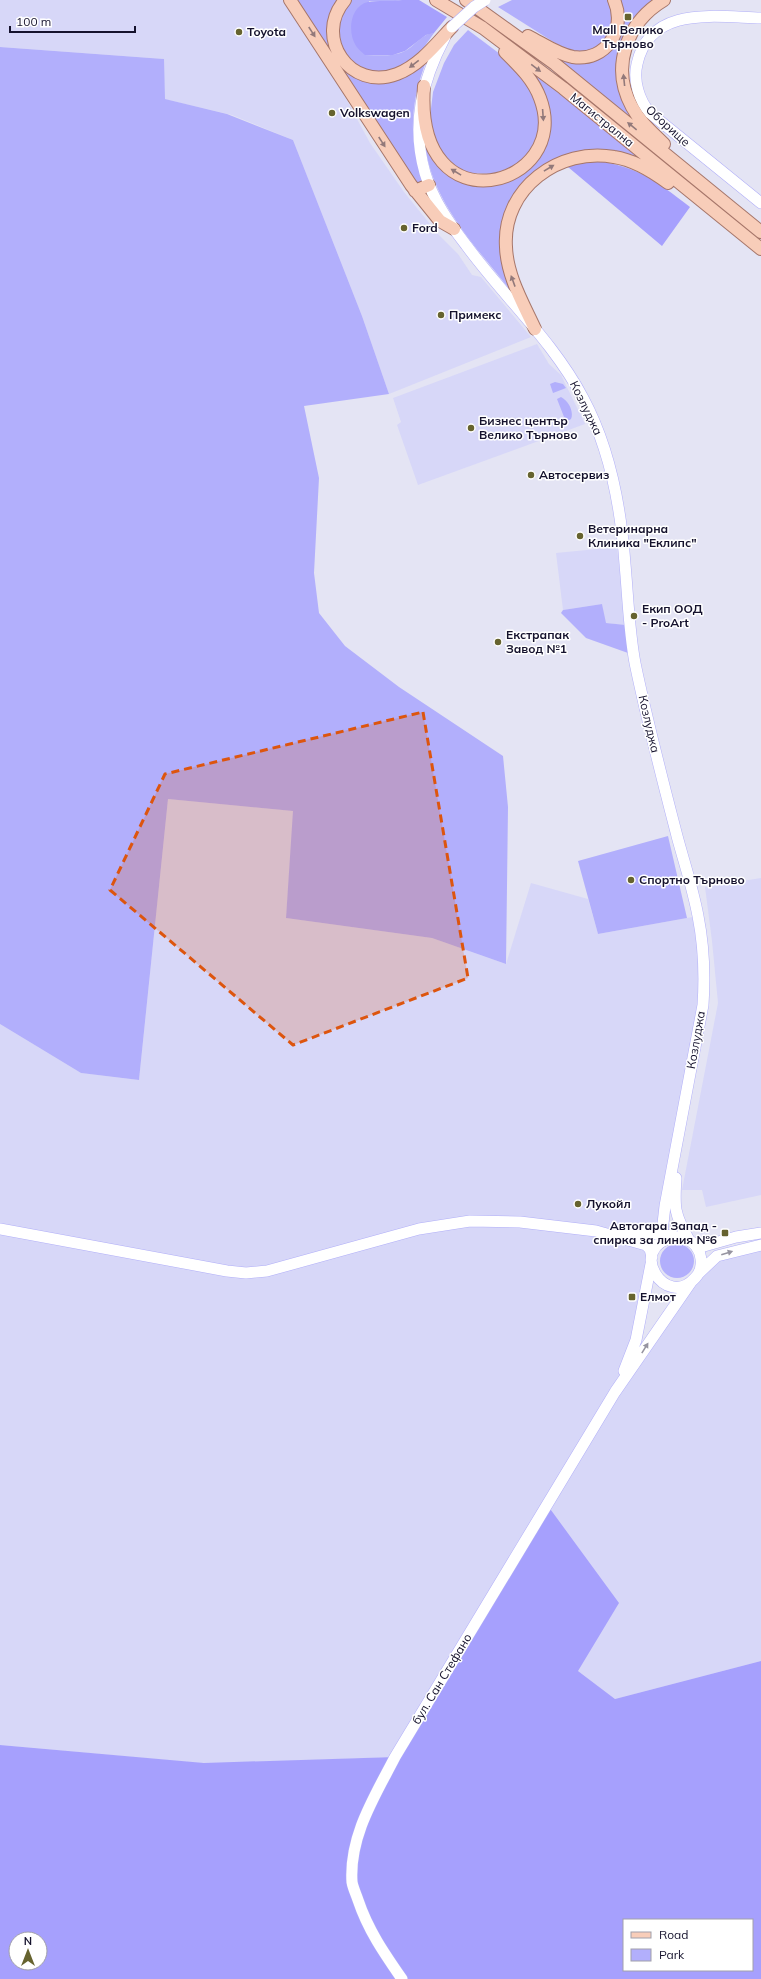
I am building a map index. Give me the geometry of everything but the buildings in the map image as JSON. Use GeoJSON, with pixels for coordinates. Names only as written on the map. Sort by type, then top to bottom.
{"type":"FeatureCollection","features":[{"type":"Feature","properties":{"kind":"main road"},"geometry":{"type":"LineString","coordinates":[[290,0],[415,191],[440,221],[454,229]]}},
{"type":"Feature","properties":{"kind":"main road"},"geometry":{"type":"LineString","coordinates":[[345,0],[334,22],[335,46],[338,53],[347,65],[362,74],[385,76],[404,71],[421,59],[452,27]]}},
{"type":"Feature","properties":{"kind":"main road"},"geometry":{"type":"LineString","coordinates":[[432,0],[452,9]]}},
{"type":"Feature","properties":{"kind":"main road","name":"Магистрална"},"geometry":{"type":"LineString","coordinates":[[436,0],[483,28],[563,88],[761,249]]}},
{"type":"Feature","properties":{"kind":"main road"},"geometry":{"type":"LineString","coordinates":[[466,0],[492,16],[560,52],[573,57],[587,56],[602,50],[613,39],[618,24],[618,13],[614,0]]}},
{"type":"Feature","properties":{"kind":"main road","name":"Козлуджа"},"geometry":{"type":"LineString","coordinates":[[484,0],[470,10],[452,27],[435,58],[424,86],[419,108],[418,134],[422,162],[429,185],[454,229],[489,275],[535,329],[566,370],[584,399],[592,416],[608,462],[618,507],[623,535],[633,650],[640,690],[698,916],[705,973],[703,1005],[665,1206],[661,1238]]}},
{"type":"Feature","properties":{"kind":"main road"},"geometry":{"type":"LineString","coordinates":[[664,0],[652,8],[637,22],[626,47],[623,71],[628,100],[643,123],[748,222]]}},
{"type":"Feature","properties":{"kind":"main road"},"geometry":{"type":"LineString","coordinates":[[492,16],[555,64],[761,232]]}},
{"type":"Feature","properties":{"kind":"main road","name":"Оборище"},"geometry":{"type":"LineString","coordinates":[[761,18],[694,16],[663,26],[652,35],[645,44],[637,63],[636,74],[639,92],[646,108],[655,117],[761,203]]}},
{"type":"Feature","properties":{"kind":"main road"},"geometry":{"type":"LineString","coordinates":[[424,86],[424,111],[429,143],[436,155],[450,170],[470,179],[493,180],[516,172],[530,160],[540,143],[543,131],[544,111],[540,99],[530,79],[483,28]]}},
{"type":"Feature","properties":{"kind":"main road"},"geometry":{"type":"LineString","coordinates":[[535,329],[510,273],[505,246],[512,210],[520,195],[540,174],[558,163],[572,158],[589,155],[613,156],[627,160],[659,176],[740,232]]}},
{"type":"Feature","properties":{"kind":"main road"},"geometry":{"type":"LineString","coordinates":[[415,191],[429,185]]}},
{"type":"Feature","properties":{"kind":"main road","name":"Козлуджа"},"geometry":{"type":"LineString","coordinates":[[680,1133],[674,1204],[677,1219],[688,1240]]}},
{"type":"Feature","properties":{"kind":"main road"},"geometry":{"type":"LineString","coordinates":[[0,1229],[139,1256],[246,1273],[267,1271],[419,1229],[457,1222],[520,1222],[596,1231],[619,1231],[661,1238],[674,1237],[688,1240],[697,1248],[702,1262],[699,1273]]}},
{"type":"Feature","properties":{"kind":"main road"},"geometry":{"type":"LineString","coordinates":[[596,1231],[646,1245],[650,1249],[651,1260],[656,1276],[666,1285],[680,1287],[691,1282],[718,1256],[761,1245]]}},
{"type":"Feature","properties":{"kind":"main road"},"geometry":{"type":"LineString","coordinates":[[697,1248],[736,1237],[761,1233]]}},
{"type":"Feature","properties":{"kind":"main road"},"geometry":{"type":"LineString","coordinates":[[651,1260],[661,1238]]}},
{"type":"Feature","properties":{"kind":"main road","name":"бул. Сан Стефано"},"geometry":{"type":"LineString","coordinates":[[615,1392],[635,1345],[651,1260]]}},
{"type":"Feature","properties":{"kind":"main road","name":"бул. Сан Стефано"},"geometry":{"type":"LineString","coordinates":[[402,1979],[376,1941],[362,1913],[352,1884],[353,1859],[362,1823],[367,1810],[395,1757],[615,1392],[691,1282]]}},
{"type":"Feature","properties":{"kind":"highlighted area"},"geometry":{"type":"Polygon","coordinates":[[[423,712],[468,978],[293,1045],[110,890],[165,774],[423,712]]]}},
{"type":"Feature","properties":{"kind":"shaded area"},"geometry":{"type":"Polygon","coordinates":[[[0,0],[284,0],[330,69],[370,143],[404,192],[438,234],[458,254],[472,275],[481,277],[531,337],[389,394],[362,316],[293,140],[232,115],[164,99],[164,59],[0,47],[0,0]]]}},
{"type":"Feature","properties":{"kind":"shaded area"},"geometry":{"type":"Polygon","coordinates":[[[419,0],[447,17],[434,33],[426,35],[405,51],[393,55],[365,55],[359,50],[353,40],[351,27],[354,14],[357,9],[362,4],[368,2],[419,0]]]}},
{"type":"Feature","properties":{"kind":"shaded area"},"geometry":{"type":"Polygon","coordinates":[[[590,160],[606,162],[644,175],[690,207],[662,246],[568,167],[590,160]]]}},
{"type":"Feature","properties":{"kind":"shaded area"},"geometry":{"type":"Polygon","coordinates":[[[537,344],[549,364],[561,375],[585,424],[418,485],[397,425],[401,422],[393,398],[537,344]]]}},
{"type":"Feature","properties":{"kind":"shaded area"},"geometry":{"type":"Polygon","coordinates":[[[617,547],[626,625],[605,623],[602,604],[563,610],[556,553],[617,547]]]}},
{"type":"Feature","properties":{"kind":"shaded area"},"geometry":{"type":"Polygon","coordinates":[[[168,799],[294,811],[286,918],[432,938],[506,964],[531,883],[588,899],[598,934],[698,916],[705,973],[649,1277],[617,1390],[654,1335],[717,1256],[761,1245],[761,1661],[615,1699],[578,1671],[395,1757],[210,1764],[0,1745],[0,1024],[81,1073],[139,1080],[168,799]]]}},
{"type":"Feature","properties":{"kind":"shaded area"},"geometry":{"type":"Polygon","coordinates":[[[761,878],[761,1195],[706,1207],[702,1190],[682,1190],[718,1003],[705,887],[761,878]]]}},
{"type":"Feature","properties":{"kind":"shaded area"},"geometry":{"type":"Polygon","coordinates":[[[548,1506],[619,1603],[578,1671],[615,1699],[761,1661],[761,1979],[0,1979],[0,1745],[204,1763],[395,1757],[548,1506]]]}},
{"type":"Feature","properties":{"kind":"green space"},"geometry":{"type":"Polygon","coordinates":[[[295,0],[340,0],[330,39],[370,81],[427,59],[417,91],[413,121],[415,151],[423,183],[417,185],[295,0]]]}},
{"type":"Feature","properties":{"kind":"green space"},"geometry":{"type":"Polygon","coordinates":[[[351,0],[402,0],[389,2],[369,1],[365,55],[400,53],[409,49],[426,35],[434,33],[420,53],[402,68],[375,72],[357,67],[342,50],[338,23],[351,0]]]}},
{"type":"Feature","properties":{"kind":"green space"},"geometry":{"type":"Polygon","coordinates":[[[512,0],[610,0],[614,12],[614,18],[608,36],[604,42],[586,51],[571,50],[563,48],[498,7],[512,0]]]}},
{"type":"Feature","properties":{"kind":"green space"},"geometry":{"type":"Polygon","coordinates":[[[618,0],[658,0],[620,56],[638,124],[543,47],[557,55],[609,49],[618,0]]]}},
{"type":"Feature","properties":{"kind":"green space"},"geometry":{"type":"Polygon","coordinates":[[[468,30],[512,63],[532,90],[540,112],[538,133],[530,152],[515,166],[493,174],[468,173],[458,168],[438,150],[430,117],[433,92],[444,63],[454,45],[468,30]]]}},
{"type":"Feature","properties":{"kind":"green space"},"geometry":{"type":"Polygon","coordinates":[[[0,47],[164,59],[165,99],[227,114],[293,140],[362,316],[389,394],[304,406],[319,478],[314,573],[319,613],[345,646],[399,687],[503,756],[508,807],[506,964],[432,938],[286,918],[293,811],[168,799],[139,1080],[81,1073],[0,1024],[0,47]]]}},
{"type":"Feature","properties":{"kind":"green space"},"geometry":{"type":"Polygon","coordinates":[[[535,74],[646,163],[567,156],[507,215],[513,294],[471,242],[446,205],[436,185],[429,165],[425,143],[431,152],[482,184],[541,150],[535,74]]]}},
{"type":"Feature","properties":{"kind":"green space"},"geometry":{"type":"Polygon","coordinates":[[[555,382],[563,384],[566,388],[553,393],[550,384],[555,382]]]}},
{"type":"Feature","properties":{"kind":"green space"},"geometry":{"type":"Polygon","coordinates":[[[561,397],[566,401],[572,413],[571,419],[566,422],[557,399],[561,397]]]}},
{"type":"Feature","properties":{"kind":"green space"},"geometry":{"type":"Polygon","coordinates":[[[602,604],[606,623],[626,625],[628,653],[586,638],[561,613],[563,610],[602,604]]]}},
{"type":"Feature","properties":{"kind":"green space","name":"Спортно Търново"},"geometry":{"type":"Polygon","coordinates":[[[668,836],[687,918],[598,934],[578,861],[668,836]]]}},
{"type":"Feature","properties":{"kind":"green space"},"geometry":{"type":"Polygon","coordinates":[[[680,1244],[689,1249],[693,1254],[693,1268],[689,1273],[684,1277],[674,1278],[670,1277],[661,1268],[660,1258],[661,1254],[670,1245],[680,1244]]]}},
{"type":"Feature","properties":{"kind":"place","name":"Mall Велико Търново"},"geometry":{"type":"Point","coordinates":[628,17]}},
{"type":"Feature","properties":{"kind":"place","name":"Toyota"},"geometry":{"type":"Point","coordinates":[239,32]}},
{"type":"Feature","properties":{"kind":"place","name":"Volkswagen"},"geometry":{"type":"Point","coordinates":[332,113]}},
{"type":"Feature","properties":{"kind":"place","name":"Ford"},"geometry":{"type":"Point","coordinates":[404,228]}},
{"type":"Feature","properties":{"kind":"place","name":"Примекс"},"geometry":{"type":"Point","coordinates":[441,315]}},
{"type":"Feature","properties":{"kind":"place","name":"Бизнес център Велико Търново"},"geometry":{"type":"Point","coordinates":[471,428]}},
{"type":"Feature","properties":{"kind":"place","name":"Автосервиз"},"geometry":{"type":"Point","coordinates":[531,475]}},
{"type":"Feature","properties":{"kind":"place","name":"Ветеринарна Клиника \"Еклипс\""},"geometry":{"type":"Point","coordinates":[580,536]}},
{"type":"Feature","properties":{"kind":"place","name":"Екип ООД - ProArt"},"geometry":{"type":"Point","coordinates":[634,616]}},
{"type":"Feature","properties":{"kind":"place","name":"Екстрапак Завод №1"},"geometry":{"type":"Point","coordinates":[498,642]}},
{"type":"Feature","properties":{"kind":"place","name":"Спортно Търново"},"geometry":{"type":"Point","coordinates":[631,880]}},
{"type":"Feature","properties":{"kind":"place","name":"Лукойл"},"geometry":{"type":"Point","coordinates":[578,1204]}},
{"type":"Feature","properties":{"kind":"place","name":"Автогара Запад - спирка за линия №6"},"geometry":{"type":"Point","coordinates":[725,1233]}},
{"type":"Feature","properties":{"kind":"place","name":"Елмот"},"geometry":{"type":"Point","coordinates":[632,1297]}}]}
